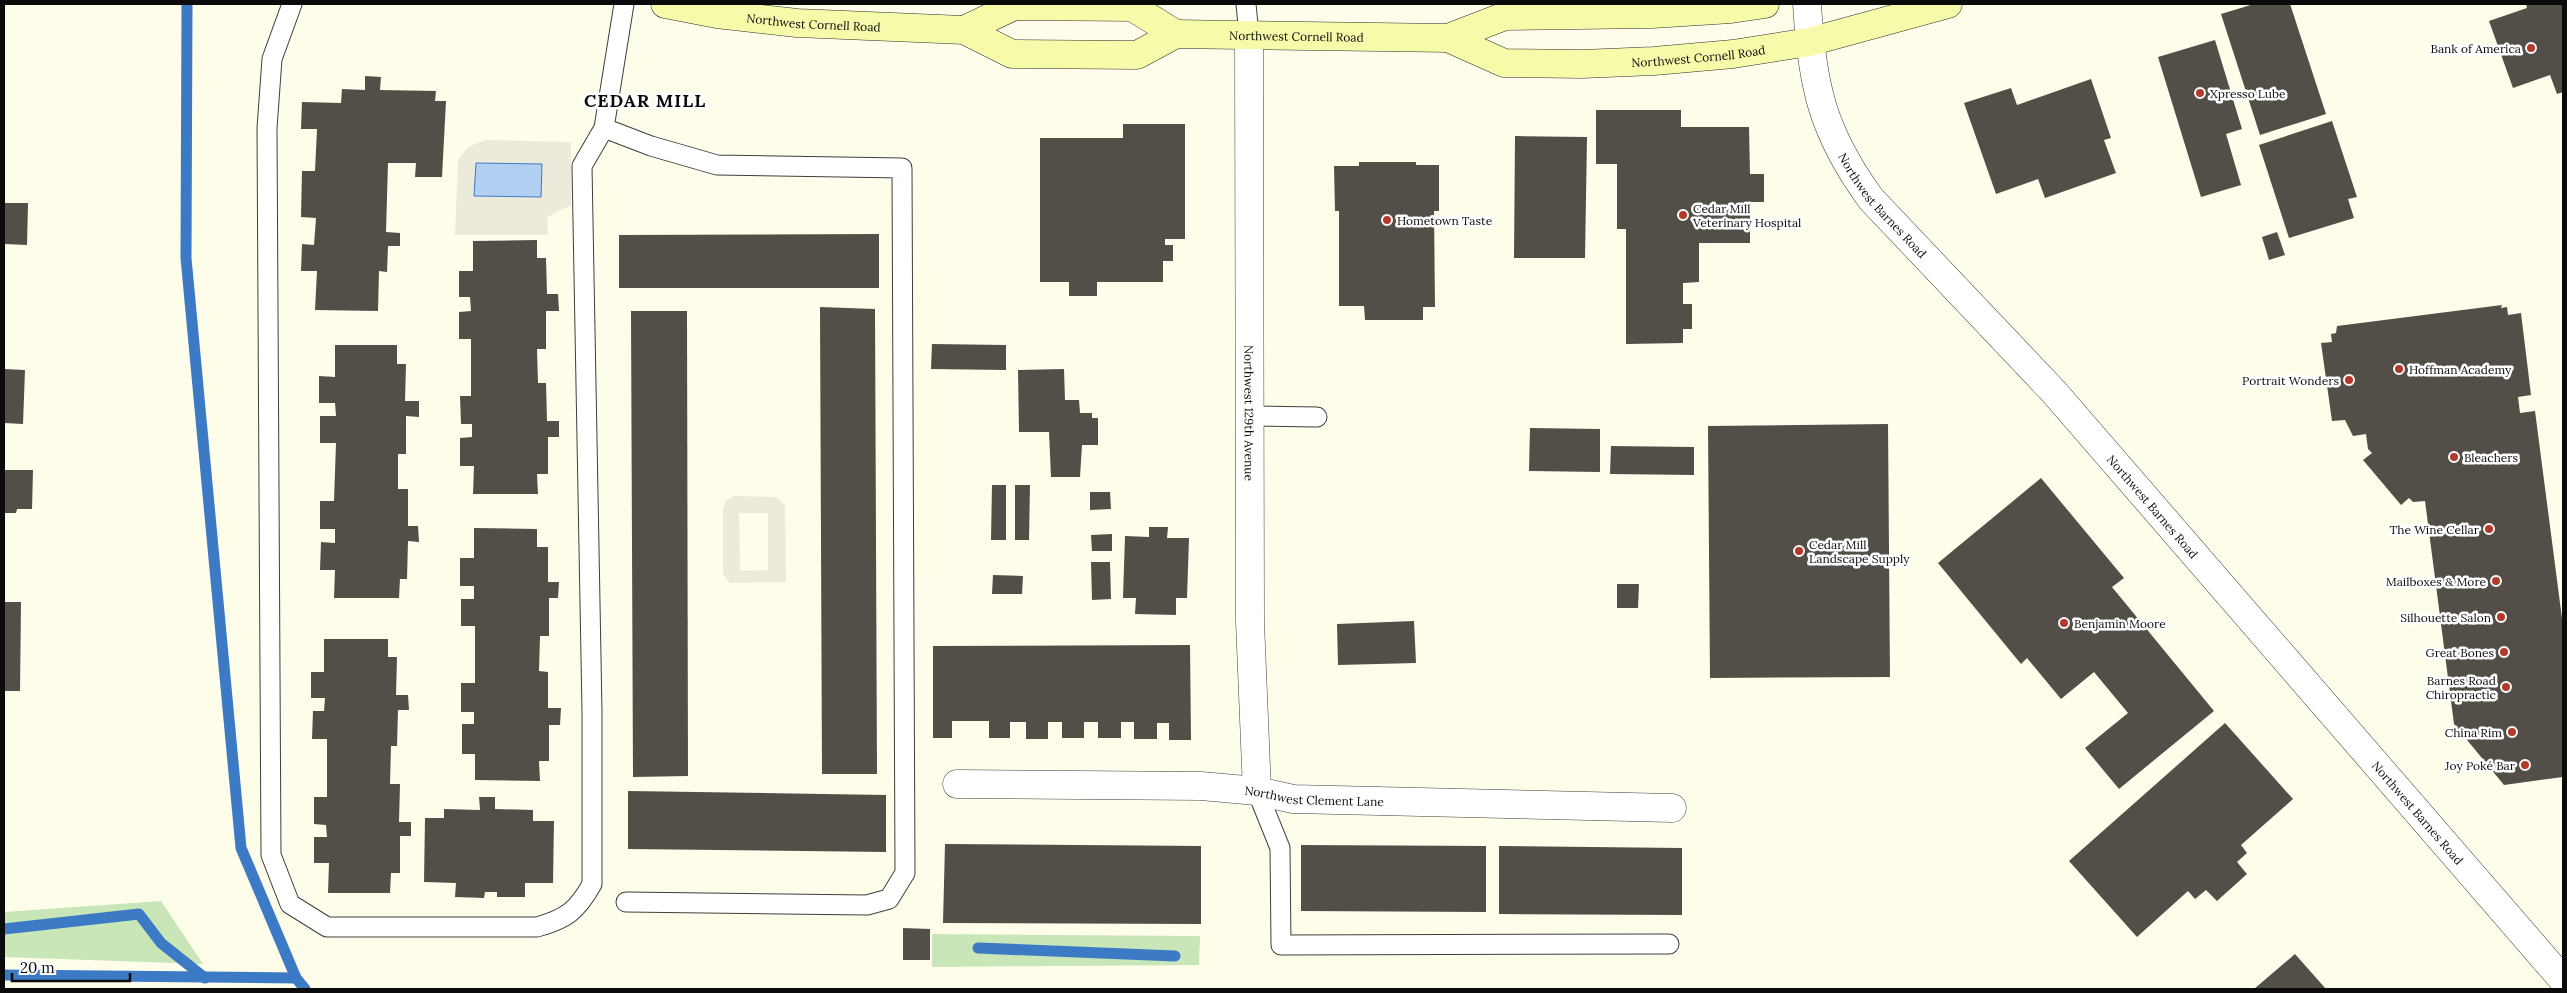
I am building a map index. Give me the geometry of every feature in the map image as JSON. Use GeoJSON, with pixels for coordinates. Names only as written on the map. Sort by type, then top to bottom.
{"type":"FeatureCollection","features":[{"type":"Feature","properties":{"kind":"main road","name":"Northwest Cornell Road"},"geometry":{"type":"LineString","coordinates":[[666,4],[717,14],[797,23],[964,30],[1012,54],[1137,55],[1176,34],[1448,38],[1505,16],[1534,10],[1692,12],[1765,4]]}},
{"type":"Feature","properties":{"kind":"main road","name":"Northwest Cornell Road"},"geometry":{"type":"LineString","coordinates":[[1448,38],[1504,63],[1582,64],[1686,59],[1809,42],[1948,4]]}},
{"type":"Feature","properties":{"kind":"main road","name":"Northwest Cornell Road"},"geometry":{"type":"LineString","coordinates":[[964,30],[1014,6],[1132,7],[1176,34]]}},
{"type":"Feature","properties":{"kind":"street","name":"Northwest Barnes Road"},"geometry":{"type":"LineString","coordinates":[[1806,4],[1809,42],[1816,86],[1826,120],[1849,169],[1871,199],[2054,392],[2563,980]]}},
{"type":"Feature","properties":{"kind":"street","name":"Northwest 129th Avenue"},"geometry":{"type":"LineString","coordinates":[[1249,35],[1248,416],[1250,622],[1257,791]]}},
{"type":"Feature","properties":{"kind":"street","name":"Northwest Clement Lane"},"geometry":{"type":"LineString","coordinates":[[957,784],[1201,786],[1257,791],[1293,799],[1672,808]]}},
{"type":"Feature","properties":{"kind":"lane"},"geometry":{"type":"LineString","coordinates":[[292,4],[272,60],[267,128],[271,855],[290,904],[327,928],[536,928],[561,920],[582,903],[592,884],[592,712],[582,166],[604,128],[624,4]]}},
{"type":"Feature","properties":{"kind":"lane"},"geometry":{"type":"LineString","coordinates":[[1246,4],[1249,35]]}},
{"type":"Feature","properties":{"kind":"lane"},"geometry":{"type":"LineString","coordinates":[[604,128],[651,146],[717,165],[902,168],[905,872],[889,899],[867,905],[626,902]]}},
{"type":"Feature","properties":{"kind":"lane"},"geometry":{"type":"LineString","coordinates":[[1248,416],[1317,417]]}},
{"type":"Feature","properties":{"kind":"lane"},"geometry":{"type":"LineString","coordinates":[[1257,791],[1280,848],[1281,945],[1670,944]]}},
{"type":"Feature","properties":{"kind":"green space"},"geometry":{"type":"Polygon","coordinates":[[[161,901],[203,964],[4,957],[4,912],[161,901]]]}},
{"type":"Feature","properties":{"kind":"green space"},"geometry":{"type":"Polygon","coordinates":[[[932,934],[1200,936],[1199,965],[932,967],[932,934]]]}},
{"type":"Feature","properties":{"kind":"shaded area"},"geometry":{"type":"Polygon","coordinates":[[[486,140],[571,142],[571,205],[547,217],[548,235],[455,235],[458,160],[468,147],[486,140]]]}},
{"type":"Feature","properties":{"kind":"shaded area"},"geometry":{"type":"Polygon","coordinates":[[[733,496],[776,497],[785,505],[786,582],[730,583],[723,574],[723,510],[725,502],[733,496]],[[739,513],[740,571],[768,570],[768,513],[739,513]]]}},
{"type":"Feature","properties":{"kind":"water"},"geometry":{"type":"Polygon","coordinates":[[[476,163],[542,164],[541,197],[474,196],[476,163]]]}},
{"type":"Feature","properties":{"kind":"building"},"geometry":{"type":"Polygon","coordinates":[[[2254,4],[2290,4],[2326,114],[2260,135],[2221,14],[2254,4]]]}},
{"type":"Feature","properties":{"kind":"building","name":"Bank of America"},"geometry":{"type":"Polygon","coordinates":[[[2526,4],[2563,4],[2563,92],[2557,94],[2550,75],[2513,88],[2489,21],[2527,8],[2526,4]]]}},
{"type":"Feature","properties":{"kind":"building","name":"Xpresso Lube"},"geometry":{"type":"Polygon","coordinates":[[[2215,40],[2242,129],[2226,134],[2241,185],[2201,197],[2158,57],[2215,40]]]}},
{"type":"Feature","properties":{"kind":"building"},"geometry":{"type":"Polygon","coordinates":[[[365,76],[381,77],[380,90],[436,91],[435,101],[446,101],[442,177],[415,177],[416,163],[388,163],[386,232],[400,233],[400,246],[388,246],[387,272],[379,271],[378,311],[315,310],[317,271],[301,271],[302,244],[314,245],[316,218],[301,217],[302,171],[315,171],[317,129],[301,129],[302,102],[341,103],[342,89],[365,90],[365,76]]]}},
{"type":"Feature","properties":{"kind":"building"},"geometry":{"type":"Polygon","coordinates":[[[2091,79],[2111,138],[2104,140],[2116,173],[2045,198],[2038,179],[1996,194],[1964,103],[2011,88],[2017,105],[2091,79]]]}},
{"type":"Feature","properties":{"kind":"building","name":"Cedar Mill Veterinary Hospital"},"geometry":{"type":"Polygon","coordinates":[[[1596,110],[1681,110],[1681,127],[1749,127],[1750,174],[1764,174],[1764,202],[1750,202],[1750,243],[1699,243],[1699,282],[1683,283],[1683,304],[1692,304],[1692,329],[1683,329],[1683,343],[1626,344],[1626,229],[1617,229],[1617,164],[1596,164],[1596,110]]]}},
{"type":"Feature","properties":{"kind":"building"},"geometry":{"type":"Polygon","coordinates":[[[2332,121],[2357,197],[2348,199],[2354,218],[2289,238],[2259,145],[2332,121]]]}},
{"type":"Feature","properties":{"kind":"building"},"geometry":{"type":"Polygon","coordinates":[[[1123,124],[1185,124],[1185,239],[1165,239],[1165,245],[1173,245],[1173,261],[1163,261],[1163,282],[1097,282],[1097,296],[1069,296],[1069,282],[1040,282],[1040,138],[1123,138],[1123,124]]]}},
{"type":"Feature","properties":{"kind":"building"},"geometry":{"type":"Polygon","coordinates":[[[1515,136],[1587,137],[1585,258],[1514,258],[1515,136]]]}},
{"type":"Feature","properties":{"kind":"building"},"geometry":{"type":"Polygon","coordinates":[[[1359,162],[1416,162],[1416,165],[1439,165],[1439,211],[1434,211],[1435,307],[1423,307],[1423,320],[1365,320],[1364,306],[1339,306],[1339,211],[1335,211],[1334,166],[1359,166],[1359,162]]]}},
{"type":"Feature","properties":{"kind":"building"},"geometry":{"type":"Polygon","coordinates":[[[4,203],[28,203],[27,245],[4,244],[4,203]]]}},
{"type":"Feature","properties":{"kind":"building"},"geometry":{"type":"Polygon","coordinates":[[[2277,232],[2285,255],[2269,260],[2262,237],[2277,232]]]}},
{"type":"Feature","properties":{"kind":"building"},"geometry":{"type":"Polygon","coordinates":[[[879,234],[879,288],[619,288],[619,235],[879,234]]]}},
{"type":"Feature","properties":{"kind":"building"},"geometry":{"type":"Polygon","coordinates":[[[537,240],[537,258],[546,258],[547,294],[558,294],[559,311],[546,311],[546,349],[537,349],[538,383],[546,383],[547,421],[559,421],[559,437],[548,437],[548,474],[537,474],[538,494],[473,494],[474,466],[460,466],[460,438],[472,437],[472,424],[461,424],[460,396],[471,396],[471,339],[459,339],[459,312],[471,311],[470,297],[459,297],[459,271],[473,271],[473,241],[537,240]]]}},
{"type":"Feature","properties":{"kind":"building"},"geometry":{"type":"Polygon","coordinates":[[[2502,305],[2501,308],[2507,307],[2508,315],[2521,313],[2531,395],[2518,397],[2520,413],[2535,411],[2563,626],[2563,777],[2504,785],[2454,724],[2425,501],[2413,502],[2409,498],[2401,505],[2363,460],[2372,453],[2368,449],[2366,434],[2353,436],[2345,420],[2332,421],[2321,343],[2332,342],[2331,334],[2336,333],[2337,326],[2502,305]]]}},
{"type":"Feature","properties":{"kind":"building"},"geometry":{"type":"Polygon","coordinates":[[[820,307],[875,309],[877,774],[822,774],[820,307]]]}},
{"type":"Feature","properties":{"kind":"building"},"geometry":{"type":"Polygon","coordinates":[[[631,311],[687,311],[688,776],[633,777],[631,311]]]}},
{"type":"Feature","properties":{"kind":"building"},"geometry":{"type":"Polygon","coordinates":[[[932,344],[1006,345],[1006,370],[931,369],[932,344]]]}},
{"type":"Feature","properties":{"kind":"building"},"geometry":{"type":"Polygon","coordinates":[[[335,345],[397,345],[397,364],[406,364],[405,401],[419,401],[419,417],[406,416],[406,454],[398,454],[398,489],[408,489],[408,526],[418,526],[419,542],[408,541],[407,579],[400,579],[399,598],[334,598],[335,570],[320,570],[321,542],[335,543],[335,529],[320,529],[320,501],[334,501],[336,443],[320,443],[320,416],[336,416],[335,403],[319,403],[319,376],[335,377],[335,345]]]}},
{"type":"Feature","properties":{"kind":"building"},"geometry":{"type":"Polygon","coordinates":[[[4,369],[25,370],[23,424],[4,423],[4,369]]]}},
{"type":"Feature","properties":{"kind":"building"},"geometry":{"type":"Polygon","coordinates":[[[1064,369],[1065,400],[1079,400],[1080,413],[1092,413],[1092,418],[1098,418],[1098,445],[1082,445],[1080,477],[1051,477],[1049,432],[1019,432],[1018,370],[1064,369]]]}},
{"type":"Feature","properties":{"kind":"building","name":"Cedar Mill Landscape Supply"},"geometry":{"type":"Polygon","coordinates":[[[1888,424],[1890,677],[1710,678],[1708,426],[1888,424]]]}},
{"type":"Feature","properties":{"kind":"building"},"geometry":{"type":"Polygon","coordinates":[[[1530,428],[1600,429],[1600,472],[1529,471],[1530,428]]]}},
{"type":"Feature","properties":{"kind":"building"},"geometry":{"type":"Polygon","coordinates":[[[1611,446],[1694,447],[1694,475],[1610,474],[1611,446]]]}},
{"type":"Feature","properties":{"kind":"building"},"geometry":{"type":"Polygon","coordinates":[[[4,470],[33,470],[32,509],[17,509],[16,513],[4,513],[4,470]]]}},
{"type":"Feature","properties":{"kind":"building","name":"Benjamin Moore"},"geometry":{"type":"Polygon","coordinates":[[[2041,478],[2124,578],[2112,587],[2214,711],[2119,789],[2085,748],[2128,713],[2094,672],[2061,699],[2027,658],[2021,664],[1938,563],[2041,478]]]}},
{"type":"Feature","properties":{"kind":"building"},"geometry":{"type":"Polygon","coordinates":[[[992,485],[1006,485],[1006,540],[991,540],[992,485]]]}},
{"type":"Feature","properties":{"kind":"building"},"geometry":{"type":"Polygon","coordinates":[[[1015,485],[1030,485],[1029,540],[1015,540],[1015,485]]]}},
{"type":"Feature","properties":{"kind":"building"},"geometry":{"type":"Polygon","coordinates":[[[1090,492],[1110,492],[1111,509],[1090,510],[1090,492]]]}},
{"type":"Feature","properties":{"kind":"building"},"geometry":{"type":"Polygon","coordinates":[[[1149,527],[1168,527],[1167,538],[1189,538],[1187,598],[1176,598],[1176,615],[1135,614],[1136,598],[1123,598],[1125,536],[1149,537],[1149,527]]]}},
{"type":"Feature","properties":{"kind":"building"},"geometry":{"type":"Polygon","coordinates":[[[474,528],[537,529],[537,547],[548,547],[548,582],[559,582],[558,598],[549,598],[549,636],[540,636],[539,671],[548,672],[548,708],[561,708],[560,725],[549,725],[549,761],[539,761],[540,781],[475,780],[475,754],[462,754],[462,724],[474,724],[474,712],[461,712],[461,683],[475,683],[475,626],[461,626],[461,599],[474,599],[474,586],[460,586],[460,558],[474,558],[474,528]]]}},
{"type":"Feature","properties":{"kind":"building"},"geometry":{"type":"Polygon","coordinates":[[[1112,534],[1112,551],[1092,551],[1091,535],[1112,534]]]}},
{"type":"Feature","properties":{"kind":"building"},"geometry":{"type":"Polygon","coordinates":[[[1091,562],[1110,562],[1111,599],[1092,600],[1091,562]]]}},
{"type":"Feature","properties":{"kind":"building"},"geometry":{"type":"Polygon","coordinates":[[[993,575],[1023,576],[1022,594],[992,594],[993,575]]]}},
{"type":"Feature","properties":{"kind":"building"},"geometry":{"type":"Polygon","coordinates":[[[1617,584],[1639,584],[1638,608],[1617,608],[1617,584]]]}},
{"type":"Feature","properties":{"kind":"building"},"geometry":{"type":"Polygon","coordinates":[[[4,602],[21,602],[20,691],[4,691],[4,602]]]}},
{"type":"Feature","properties":{"kind":"building"},"geometry":{"type":"Polygon","coordinates":[[[1414,621],[1416,663],[1338,665],[1337,624],[1414,621]]]}},
{"type":"Feature","properties":{"kind":"building"},"geometry":{"type":"Polygon","coordinates":[[[324,639],[388,639],[388,657],[397,657],[396,695],[408,695],[409,710],[398,710],[397,746],[391,746],[390,784],[400,784],[399,822],[411,822],[411,836],[400,836],[400,873],[391,873],[390,893],[328,893],[329,863],[314,863],[314,837],[327,837],[326,825],[314,824],[314,797],[327,797],[327,739],[312,739],[313,711],[324,711],[325,698],[311,698],[311,672],[324,672],[324,639]]]}},
{"type":"Feature","properties":{"kind":"building"},"geometry":{"type":"Polygon","coordinates":[[[1190,645],[1191,740],[1169,740],[1169,723],[1157,723],[1157,739],[1134,739],[1134,722],[1121,722],[1121,738],[1098,738],[1098,722],[1084,722],[1084,738],[1062,738],[1062,722],[1048,722],[1048,739],[1026,739],[1026,722],[1010,722],[1010,738],[989,738],[989,721],[952,721],[952,738],[933,738],[933,646],[1190,645]]]}},
{"type":"Feature","properties":{"kind":"building"},"geometry":{"type":"Polygon","coordinates":[[[2225,723],[2293,799],[2241,845],[2247,853],[2237,862],[2247,874],[2217,901],[2206,890],[2195,899],[2188,891],[2137,937],[2069,861],[2225,723]]]}},
{"type":"Feature","properties":{"kind":"building"},"geometry":{"type":"Polygon","coordinates":[[[628,791],[886,795],[886,852],[628,849],[628,791]]]}},
{"type":"Feature","properties":{"kind":"building"},"geometry":{"type":"Polygon","coordinates":[[[479,797],[495,797],[495,809],[533,810],[533,821],[554,821],[553,883],[525,883],[525,897],[497,897],[497,892],[485,892],[484,898],[455,897],[456,883],[424,882],[425,818],[444,818],[444,809],[480,810],[479,797]]]}},
{"type":"Feature","properties":{"kind":"building"},"geometry":{"type":"Polygon","coordinates":[[[945,844],[1201,846],[1201,924],[943,923],[945,844]]]}},
{"type":"Feature","properties":{"kind":"building"},"geometry":{"type":"Polygon","coordinates":[[[1301,845],[1486,846],[1486,912],[1301,911],[1301,845]]]}},
{"type":"Feature","properties":{"kind":"building"},"geometry":{"type":"Polygon","coordinates":[[[1499,846],[1682,848],[1682,915],[1499,914],[1499,846]]]}},
{"type":"Feature","properties":{"kind":"building"},"geometry":{"type":"Polygon","coordinates":[[[903,928],[930,929],[930,960],[903,960],[903,928]]]}},
{"type":"Feature","properties":{"kind":"building"},"geometry":{"type":"Polygon","coordinates":[[[2295,954],[2326,989],[2254,989],[2295,954]]]}},
{"type":"Feature","properties":{"kind":"waterway"},"geometry":{"type":"LineString","coordinates":[[187,4],[186,258],[241,848],[296,978],[305,989]]}},
{"type":"Feature","properties":{"kind":"waterway"},"geometry":{"type":"LineString","coordinates":[[4,929],[139,914],[161,943],[205,978]]}},
{"type":"Feature","properties":{"kind":"waterway"},"geometry":{"type":"LineString","coordinates":[[978,948],[1175,956]]}},
{"type":"Feature","properties":{"kind":"waterway"},"geometry":{"type":"LineString","coordinates":[[4,975],[296,978]]}},
{"type":"Feature","properties":{"kind":"place","name":"Bank of America"},"geometry":{"type":"Point","coordinates":[2531,48]}},
{"type":"Feature","properties":{"kind":"place","name":"Xpresso Lube"},"geometry":{"type":"Point","coordinates":[2200,93]}},
{"type":"Feature","properties":{"kind":"place","name":"Cedar Mill Veterinary Hospital"},"geometry":{"type":"Point","coordinates":[1683,215]}},
{"type":"Feature","properties":{"kind":"place","name":"Hometown Taste"},"geometry":{"type":"Point","coordinates":[1387,220]}},
{"type":"Feature","properties":{"kind":"place","name":"Hoffman Academy"},"geometry":{"type":"Point","coordinates":[2399,369]}},
{"type":"Feature","properties":{"kind":"place","name":"Portrait Wonders"},"geometry":{"type":"Point","coordinates":[2349,380]}},
{"type":"Feature","properties":{"kind":"place","name":"Bleachers"},"geometry":{"type":"Point","coordinates":[2454,457]}},
{"type":"Feature","properties":{"kind":"place","name":"The Wine Cellar"},"geometry":{"type":"Point","coordinates":[2489,529]}},
{"type":"Feature","properties":{"kind":"place","name":"Cedar Mill Landscape Supply"},"geometry":{"type":"Point","coordinates":[1799,551]}},
{"type":"Feature","properties":{"kind":"place","name":"Mailboxes & More"},"geometry":{"type":"Point","coordinates":[2496,581]}},
{"type":"Feature","properties":{"kind":"place","name":"Silhouette Salon"},"geometry":{"type":"Point","coordinates":[2501,617]}},
{"type":"Feature","properties":{"kind":"place","name":"Benjamin Moore"},"geometry":{"type":"Point","coordinates":[2064,623]}},
{"type":"Feature","properties":{"kind":"place","name":"Great Bones"},"geometry":{"type":"Point","coordinates":[2504,652]}},
{"type":"Feature","properties":{"kind":"place","name":"Barnes Road Chiropractic"},"geometry":{"type":"Point","coordinates":[2506,687]}},
{"type":"Feature","properties":{"kind":"place","name":"China Rim"},"geometry":{"type":"Point","coordinates":[2512,732]}},
{"type":"Feature","properties":{"kind":"place","name":"Joy Poké Bar"},"geometry":{"type":"Point","coordinates":[2525,765]}},
{"type":"Feature","properties":{"kind":"district","name":"CEDAR MILL"},"geometry":{"type":"Point","coordinates":[645,100]}}]}
